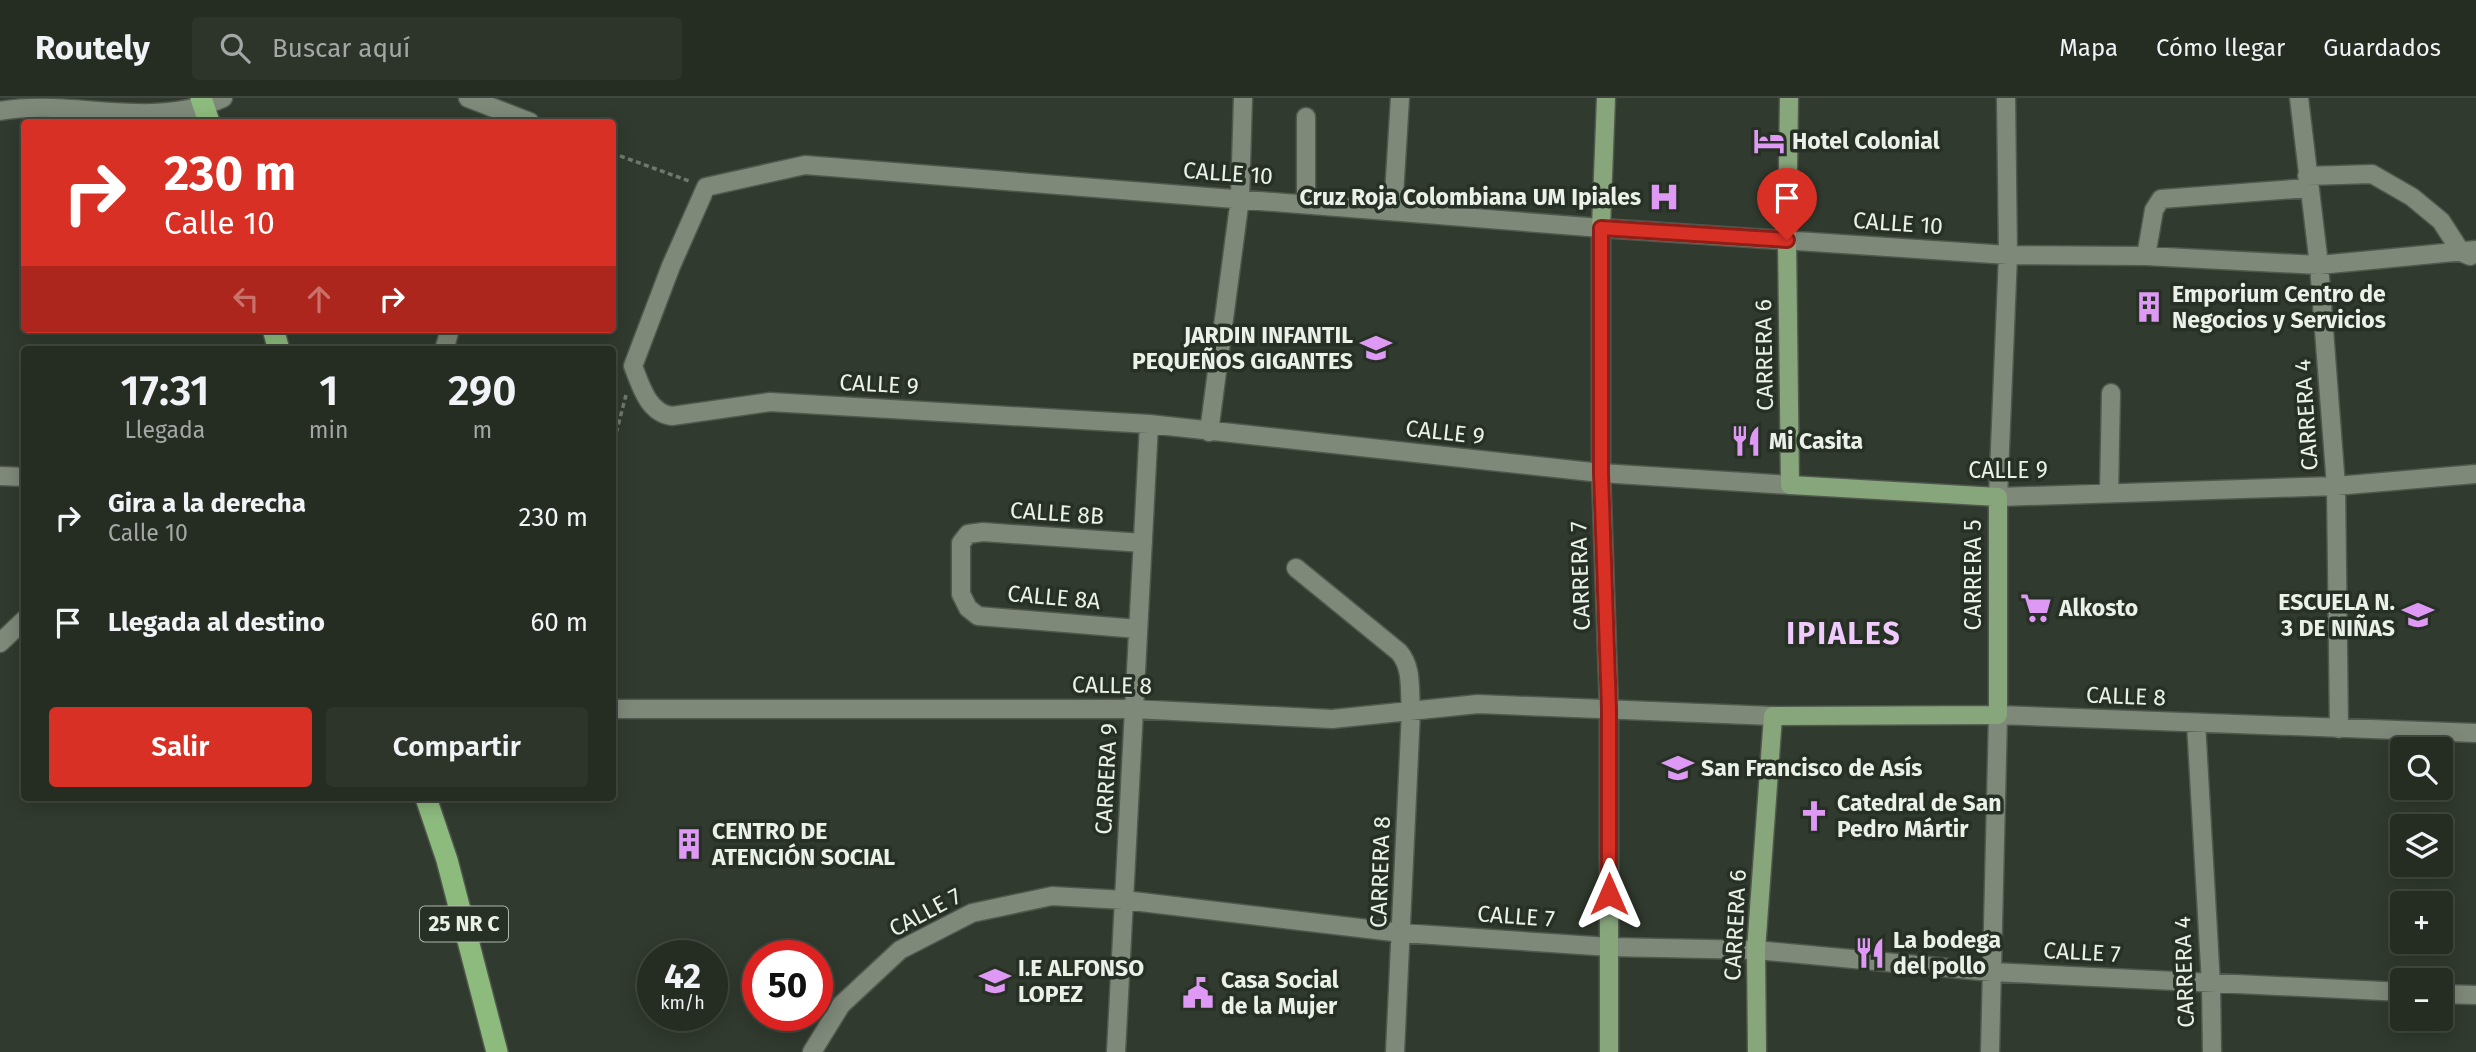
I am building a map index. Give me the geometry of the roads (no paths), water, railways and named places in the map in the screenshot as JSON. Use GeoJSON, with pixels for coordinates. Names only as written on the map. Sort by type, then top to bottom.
{"type":"FeatureCollection","features":[{"type":"Feature","properties":{"kind":"highway","name":"25 NR C"},"geometry":{"type":"LineString","coordinates":[[427,801],[447,860],[497,1052]]}},
{"type":"Feature","properties":{"kind":"main road","name":"CARRERA 7"},"geometry":{"type":"LineString","coordinates":[[1606,98],[1601,228],[1601,473],[1609,709],[1609,1052]]}},
{"type":"Feature","properties":{"kind":"main road","name":"CARRERA 6"},"geometry":{"type":"LineString","coordinates":[[1789,98],[1787,240],[1790,485]]}},
{"type":"Feature","properties":{"kind":"main road","name":"CALLE 9"},"geometry":{"type":"LineString","coordinates":[[1790,485],[1998,497]]}},
{"type":"Feature","properties":{"kind":"main road","name":"CARRERA 5"},"geometry":{"type":"LineString","coordinates":[[1998,497],[1998,715]]}},
{"type":"Feature","properties":{"kind":"main road","name":"CALLE 8"},"geometry":{"type":"LineString","coordinates":[[1773,716],[1998,715]]}},
{"type":"Feature","properties":{"kind":"main road","name":"CARRERA 6"},"geometry":{"type":"LineString","coordinates":[[1757,1052],[1756,950],[1773,716]]}},
{"type":"Feature","properties":{"kind":"street"},"geometry":{"type":"LineString","coordinates":[[468,98],[522,119]]}},
{"type":"Feature","properties":{"kind":"street"},"geometry":{"type":"LineString","coordinates":[[1209,432],[1240,198],[1243,98]]}},
{"type":"Feature","properties":{"kind":"street"},"geometry":{"type":"LineString","coordinates":[[1393,211],[1400,98]]}},
{"type":"Feature","properties":{"kind":"street","name":"CARRERA 5"},"geometry":{"type":"LineString","coordinates":[[1998,497],[2007,255],[2006,98]]}},
{"type":"Feature","properties":{"kind":"street","name":"CARRERA 4"},"geometry":{"type":"LineString","coordinates":[[2299,98],[2319,265],[2336,486],[2339,729]]}},
{"type":"Feature","properties":{"kind":"street"},"geometry":{"type":"LineString","coordinates":[[0,111],[41,105],[176,112],[209,106]]}},
{"type":"Feature","properties":{"kind":"street"},"geometry":{"type":"LineString","coordinates":[[1306,117],[1306,203]]}},
{"type":"Feature","properties":{"kind":"street","name":"CALLE 10"},"geometry":{"type":"LineString","coordinates":[[633,366],[671,266],[706,187],[805,165],[1601,228],[2007,255],[2146,256],[2319,265],[2471,254]]}},
{"type":"Feature","properties":{"kind":"street"},"geometry":{"type":"LineString","coordinates":[[2146,256],[2154,209],[2161,199],[2372,174],[2412,197],[2441,221],[2471,254]]}},
{"type":"Feature","properties":{"kind":"street","name":"CALLE 9"},"geometry":{"type":"LineString","coordinates":[[633,366],[652,407],[662,415],[672,416],[771,402],[1149,424],[1601,473],[1790,485]]}},
{"type":"Feature","properties":{"kind":"street"},"geometry":{"type":"LineString","coordinates":[[2109,493],[2110,393]]}},
{"type":"Feature","properties":{"kind":"street","name":"CARRERA 9"},"geometry":{"type":"LineString","coordinates":[[1116,1052],[1149,424]]}},
{"type":"Feature","properties":{"kind":"street","name":"CALLE 9"},"geometry":{"type":"LineString","coordinates":[[1998,497],[2336,486],[2476,474]]}},
{"type":"Feature","properties":{"kind":"street"},"geometry":{"type":"LineString","coordinates":[[0,476],[21,478]]}},
{"type":"Feature","properties":{"kind":"street","name":"CALLE 8B"},"geometry":{"type":"LineString","coordinates":[[968,608],[961,594],[961,543],[968,534],[983,532],[1143,544]]}},
{"type":"Feature","properties":{"kind":"street","name":"CARRERA 8"},"geometry":{"type":"LineString","coordinates":[[1296,568],[1407,661],[1410,703],[1395,1052]]}},
{"type":"Feature","properties":{"kind":"street","name":"CALLE 8A"},"geometry":{"type":"LineString","coordinates":[[968,608],[978,616],[1138,629]]}},
{"type":"Feature","properties":{"kind":"street"},"geometry":{"type":"LineString","coordinates":[[0,643],[21,623]]}},
{"type":"Feature","properties":{"kind":"street","name":"CALLE 8"},"geometry":{"type":"LineString","coordinates":[[616,709],[1134,709],[1332,719],[1410,703],[1773,716]]}},
{"type":"Feature","properties":{"kind":"street","name":"CARRERA 5"},"geometry":{"type":"LineString","coordinates":[[1990,1052],[1998,715]]}},
{"type":"Feature","properties":{"kind":"street","name":"CALLE 8"},"geometry":{"type":"LineString","coordinates":[[1998,715],[2476,733]]}},
{"type":"Feature","properties":{"kind":"street","name":"CARRERA 4"},"geometry":{"type":"LineString","coordinates":[[2196,723],[2211,985],[2211,1052]]}},
{"type":"Feature","properties":{"kind":"street","name":"CALLE 7"},"geometry":{"type":"LineString","coordinates":[[812,1052],[841,1005],[900,950],[972,913],[1052,896],[1124,900],[1402,933],[1610,947],[1756,950],[1992,972],[2211,985],[2390,992]]}},
{"type":"Feature","properties":{"kind":"street"},"geometry":{"type":"LineString","coordinates":[[2453,994],[2476,995]]}},
{"type":"Feature","properties":{"kind":"place","name":"Hotel Colonial"},"geometry":{"type":"Point","coordinates":[1769,141]}},
{"type":"Feature","properties":{"kind":"place","name":"Cruz Roja Colombiana UM Ipiales"},"geometry":{"type":"Point","coordinates":[1664,197]}},
{"type":"Feature","properties":{"kind":"place","name":"Emporium Centro de Negocios y Servicios"},"geometry":{"type":"Point","coordinates":[2149,307]}},
{"type":"Feature","properties":{"kind":"place","name":"JARDIN INFANTIL PEQUEÑOS GIGANTES"},"geometry":{"type":"Point","coordinates":[1376,348]}},
{"type":"Feature","properties":{"kind":"place","name":"Mi Casita"},"geometry":{"type":"Point","coordinates":[1746,441]}},
{"type":"Feature","properties":{"kind":"place","name":"Alkosto"},"geometry":{"type":"Point","coordinates":[2036,608]}},
{"type":"Feature","properties":{"kind":"place","name":"ESCUELA N. 3 DE NIÑAS"},"geometry":{"type":"Point","coordinates":[2418,615]}},
{"type":"Feature","properties":{"kind":"place","name":"San Francisco de Asís"},"geometry":{"type":"Point","coordinates":[1678,768]}},
{"type":"Feature","properties":{"kind":"place","name":"Catedral de San Pedro Mártir"},"geometry":{"type":"Point","coordinates":[1814,816]}},
{"type":"Feature","properties":{"kind":"place","name":"CENTRO DE ATENCIÓN SOCIAL"},"geometry":{"type":"Point","coordinates":[689,844]}},
{"type":"Feature","properties":{"kind":"place","name":"La bodega del pollo"},"geometry":{"type":"Point","coordinates":[1870,953]}},
{"type":"Feature","properties":{"kind":"place","name":"I.E ALFONSO LOPEZ"},"geometry":{"type":"Point","coordinates":[995,981]}},
{"type":"Feature","properties":{"kind":"place","name":"Casa Social de la Mujer"},"geometry":{"type":"Point","coordinates":[1198,993]}},
{"type":"Feature","properties":{"kind":"district","name":"IPIALES"},"geometry":{"type":"Point","coordinates":[1844,634]}}]}
